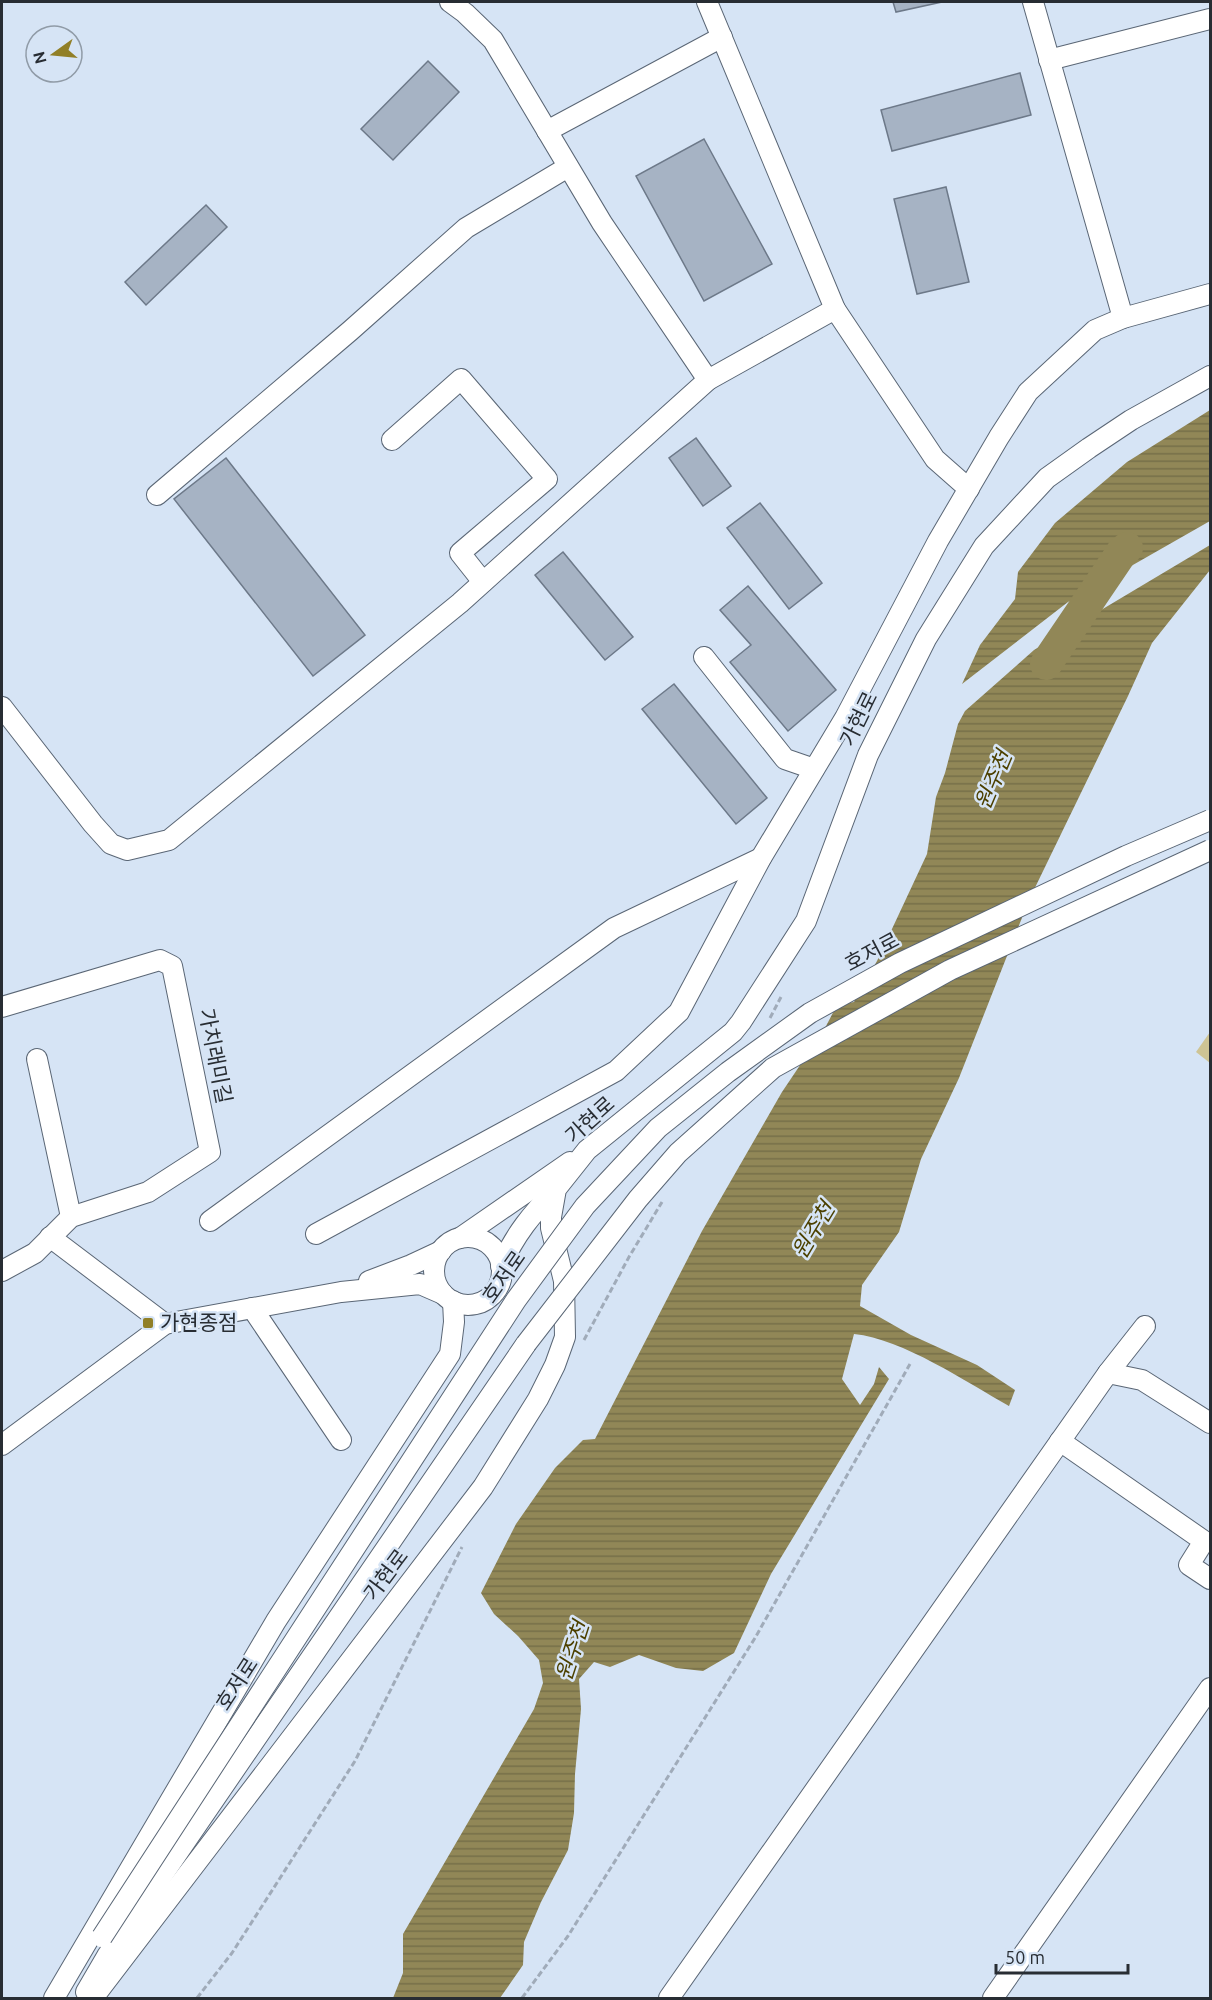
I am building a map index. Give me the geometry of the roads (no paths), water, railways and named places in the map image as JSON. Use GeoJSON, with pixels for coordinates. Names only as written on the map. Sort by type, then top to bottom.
{"type":"FeatureCollection","features":[{"type":"Feature","properties":{"kind":"street"},"geometry":{"type":"LineString","coordinates":[[450,2],[493,40],[602,224],[708,380]]}},
{"type":"Feature","properties":{"kind":"street"},"geometry":{"type":"LineString","coordinates":[[707,2],[836,309],[935,459],[969,489]]}},
{"type":"Feature","properties":{"kind":"street"},"geometry":{"type":"LineString","coordinates":[[1033,2],[1122,318]]}},
{"type":"Feature","properties":{"kind":"street"},"geometry":{"type":"LineString","coordinates":[[1049,60],[1210,19]]}},
{"type":"Feature","properties":{"kind":"street"},"geometry":{"type":"LineString","coordinates":[[547,131],[722,37]]}},
{"type":"Feature","properties":{"kind":"street"},"geometry":{"type":"LineString","coordinates":[[157,495],[350,331],[466,228],[568,167]]}},
{"type":"Feature","properties":{"kind":"street"},"geometry":{"type":"LineString","coordinates":[[316,1234],[616,1071],[679,1012],[761,858],[845,718],[938,541],[1028,392],[1095,330],[1122,318],[1210,294]]}},
{"type":"Feature","properties":{"kind":"street"},"geometry":{"type":"LineString","coordinates":[[2,707],[111,844],[127,850],[169,840],[483,582],[708,380],[836,309]]}},
{"type":"Feature","properties":{"kind":"street","name":"가현로"},"geometry":{"type":"LineString","coordinates":[[102,1952],[483,1487],[538,1399],[555,1365],[565,1337],[564,1281],[551,1228],[556,1189],[587,1150],[733,1032],[741,1022],[806,921],[868,754],[926,639],[984,546],[1047,478],[1131,420],[1210,376]]}},
{"type":"Feature","properties":{"kind":"street"},"geometry":{"type":"LineString","coordinates":[[392,440],[461,379],[547,479],[460,553],[483,582]]}},
{"type":"Feature","properties":{"kind":"street"},"geometry":{"type":"LineString","coordinates":[[704,657],[785,759],[814,769]]}},
{"type":"Feature","properties":{"kind":"street","name":"호저로"},"geometry":{"type":"LineString","coordinates":[[83,1998],[102,1952],[516,1300],[585,1206],[658,1128],[728,1072],[810,1013],[930,948],[1126,856],[1210,820]]}},
{"type":"Feature","properties":{"kind":"street","name":"호저로"},"geometry":{"type":"LineString","coordinates":[[56,1998],[102,1952],[526,1344],[638,1199],[678,1153],[773,1068],[950,970],[1210,850]]}},
{"type":"Feature","properties":{"kind":"street"},"geometry":{"type":"LineString","coordinates":[[210,1221],[614,928],[761,858]]}},
{"type":"Feature","properties":{"kind":"street","name":"가치래미길"},"geometry":{"type":"LineString","coordinates":[[2,1007],[160,960],[172,966],[210,1152],[148,1192],[71,1217],[35,1253],[2,1271]]}},
{"type":"Feature","properties":{"kind":"street"},"geometry":{"type":"LineString","coordinates":[[37,1059],[71,1217]]}},
{"type":"Feature","properties":{"kind":"street"},"geometry":{"type":"LineString","coordinates":[[102,1952],[276,1621],[450,1354],[454,1322],[448,1298],[437,1284],[434,1273],[435,1261],[441,1251],[449,1242],[460,1238],[587,1150]]}},
{"type":"Feature","properties":{"kind":"street"},"geometry":{"type":"LineString","coordinates":[[501,1266],[511,1244],[532,1213],[556,1189]]}},
{"type":"Feature","properties":{"kind":"street"},"geometry":{"type":"LineString","coordinates":[[50,1237],[165,1324]]}},
{"type":"Feature","properties":{"kind":"street"},"geometry":{"type":"LineString","coordinates":[[2,1445],[165,1324],[341,1292],[420,1284],[463,1305],[483,1302],[492,1295],[502,1277],[498,1256],[483,1240],[472,1237],[460,1238]]}},
{"type":"Feature","properties":{"kind":"street"},"geometry":{"type":"LineString","coordinates":[[341,1292],[441,1251]]}},
{"type":"Feature","properties":{"kind":"street"},"geometry":{"type":"LineString","coordinates":[[252,1308],[341,1440]]}},
{"type":"Feature","properties":{"kind":"street"},"geometry":{"type":"LineString","coordinates":[[669,1998],[1108,1373],[1145,1326]]}},
{"type":"Feature","properties":{"kind":"street"},"geometry":{"type":"LineString","coordinates":[[1108,1373],[1142,1380],[1210,1423]]}},
{"type":"Feature","properties":{"kind":"street"},"geometry":{"type":"LineString","coordinates":[[1060,1441],[1204,1541],[1189,1564],[1210,1579]]}},
{"type":"Feature","properties":{"kind":"street"},"geometry":{"type":"LineString","coordinates":[[993,1998],[1210,1688]]}},
{"type":"Feature","properties":{"kind":"street","name":"호저로"},"geometry":{"type":"LineString","coordinates":[[93,1998],[102,1952]]}},
{"type":"Feature","properties":{"kind":"water"},"geometry":{"type":"Polygon","coordinates":[[[1210,410],[1210,521],[1068,602],[962,684],[980,645],[1015,599],[1018,572],[1055,523],[1127,462],[1210,410]]]}},
{"type":"Feature","properties":{"kind":"water"},"geometry":{"type":"Polygon","coordinates":[[[1210,545],[1210,570],[1152,643],[1029,900],[959,1078],[921,1159],[899,1232],[862,1285],[860,1306],[911,1335],[977,1365],[1015,1390],[1009,1406],[913,1353],[893,1344],[854,1334],[842,1379],[860,1405],[874,1384],[879,1367],[889,1379],[771,1574],[734,1653],[703,1671],[676,1668],[639,1655],[610,1667],[594,1662],[579,1679],[581,1709],[574,1813],[568,1850],[541,1902],[524,1942],[523,1965],[500,1998],[393,1998],[403,1973],[403,1934],[534,1709],[543,1683],[539,1660],[494,1614],[481,1593],[516,1524],[555,1468],[583,1440],[595,1439],[702,1231],[782,1092],[825,1028],[837,1005],[854,1002],[877,961],[927,854],[936,797],[958,724],[965,711],[1034,650],[1210,545]]]}},
{"type":"Feature","properties":{"kind":"waterway","name":"원주천"},"geometry":{"type":"LineString","coordinates":[[1046,664],[1122,552],[1127,548]]}},
{"type":"Feature","properties":{"kind":"place","name":"가현종점"},"geometry":{"type":"Point","coordinates":[148,1323]}}]}
